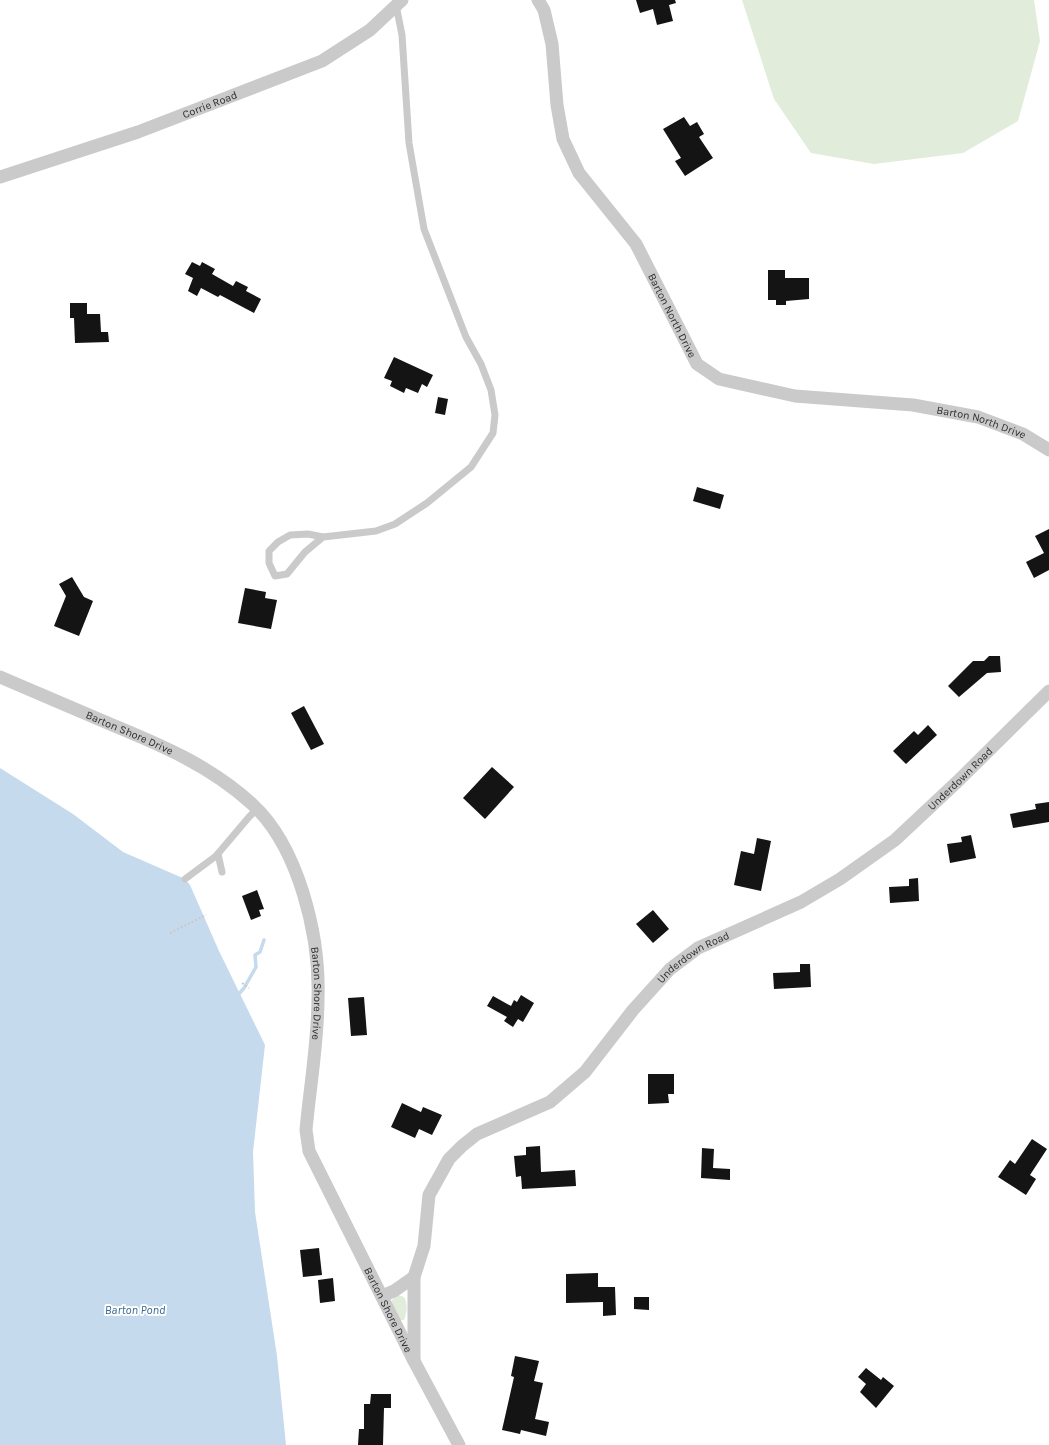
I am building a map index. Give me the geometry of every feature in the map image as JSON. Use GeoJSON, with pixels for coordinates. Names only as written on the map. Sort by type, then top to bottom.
{"type":"FeatureCollection","features":[{"type":"Feature","properties":{"kind":"street","name":"Barton North Drive"},"geometry":{"type":"LineString","coordinates":[[538,0],[544,10],[552,44],[557,105],[563,139],[579,173],[636,244],[697,364],[719,379],[795,396],[913,405],[978,417],[1023,434],[1049,450]]}},
{"type":"Feature","properties":{"kind":"street","name":"Corrie Road"},"geometry":{"type":"LineString","coordinates":[[0,177],[138,132],[322,62],[370,30],[399,2]]}},
{"type":"Feature","properties":{"kind":"street","name":"Barton Shore Drive"},"geometry":{"type":"LineString","coordinates":[[0,677],[169,748],[218,776],[257,809],[274,830],[294,867],[308,905],[316,951],[318,998],[306,1130],[309,1151],[414,1361],[460,1445]]}},
{"type":"Feature","properties":{"kind":"street","name":"Underdown Road"},"geometry":{"type":"LineString","coordinates":[[414,1361],[414,1277],[424,1246],[428,1195],[449,1159],[477,1134],[550,1102],[585,1072],[633,1010],[670,969],[698,948],[801,902],[840,879],[895,840],[958,781],[1049,691]]}},
{"type":"Feature","properties":{"kind":"street"},"geometry":{"type":"LineString","coordinates":[[382,1296],[394,1291],[414,1277]]}},
{"type":"Feature","properties":{"kind":"lane"},"geometry":{"type":"LineString","coordinates":[[323,537],[305,552],[287,574],[276,576],[269,563],[269,551],[278,542],[290,535],[308,534],[323,537],[376,531],[395,524],[427,504],[471,467],[493,433],[495,415],[491,390],[481,364],[466,337],[424,229],[409,143],[399,2]]}},
{"type":"Feature","properties":{"kind":"lane"},"geometry":{"type":"LineString","coordinates":[[185,879],[218,854],[257,809]]}},
{"type":"Feature","properties":{"kind":"lane"},"geometry":{"type":"LineString","coordinates":[[218,854],[222,872]]}},
{"type":"Feature","properties":{"kind":"path"},"geometry":{"type":"LineString","coordinates":[[170,933],[206,915]]}},
{"type":"Feature","properties":{"kind":"path"},"geometry":{"type":"LineString","coordinates":[[242,983],[249,988]]}},
{"type":"Feature","properties":{"kind":"green space"},"geometry":{"type":"Polygon","coordinates":[[[742,0],[1034,0],[1040,41],[1018,121],[963,153],[874,164],[811,153],[774,99],[742,0]]]}},
{"type":"Feature","properties":{"kind":"green space"},"geometry":{"type":"Polygon","coordinates":[[[398,1295],[404,1297],[407,1305],[404,1320],[400,1320],[391,1305],[392,1300],[398,1295]]]}},
{"type":"Feature","properties":{"kind":"water","name":"Barton Pond"},"geometry":{"type":"Polygon","coordinates":[[[0,768],[73,814],[123,852],[185,879],[190,885],[219,951],[265,1045],[253,1152],[255,1212],[277,1356],[286,1445],[0,1445],[0,768]]]}},
{"type":"Feature","properties":{"kind":"building"},"geometry":{"type":"Polygon","coordinates":[[[636,0],[675,0],[676,3],[669,5],[673,21],[657,25],[653,9],[640,13],[636,0]]]}},
{"type":"Feature","properties":{"kind":"building"},"geometry":{"type":"Polygon","coordinates":[[[684,117],[690,126],[697,122],[704,134],[699,137],[713,158],[685,176],[675,161],[681,158],[663,129],[684,117]]]}},
{"type":"Feature","properties":{"kind":"building"},"geometry":{"type":"Polygon","coordinates":[[[192,262],[200,266],[202,262],[215,269],[212,274],[233,286],[236,281],[248,287],[246,291],[261,299],[254,313],[220,295],[218,297],[201,288],[197,296],[188,291],[193,278],[185,274],[192,262]]]}},
{"type":"Feature","properties":{"kind":"building"},"geometry":{"type":"Polygon","coordinates":[[[768,270],[785,270],[785,278],[809,278],[809,299],[786,301],[786,305],[776,305],[776,300],[768,300],[768,270]]]}},
{"type":"Feature","properties":{"kind":"building"},"geometry":{"type":"Polygon","coordinates":[[[70,303],[87,303],[87,314],[100,314],[101,332],[108,332],[109,342],[75,343],[74,318],[70,318],[70,303]]]}},
{"type":"Feature","properties":{"kind":"building"},"geometry":{"type":"Polygon","coordinates":[[[394,357],[433,375],[427,387],[422,384],[418,393],[406,388],[404,393],[390,386],[392,381],[384,378],[394,357]]]}},
{"type":"Feature","properties":{"kind":"building"},"geometry":{"type":"Polygon","coordinates":[[[438,397],[448,399],[445,415],[435,413],[438,397]]]}},
{"type":"Feature","properties":{"kind":"building"},"geometry":{"type":"Polygon","coordinates":[[[697,487],[724,495],[720,509],[693,501],[697,487]]]}},
{"type":"Feature","properties":{"kind":"building"},"geometry":{"type":"Polygon","coordinates":[[[1049,529],[1049,570],[1034,578],[1026,562],[1044,553],[1035,536],[1049,529]]]}},
{"type":"Feature","properties":{"kind":"building"},"geometry":{"type":"Polygon","coordinates":[[[72,577],[84,597],[93,601],[79,636],[54,626],[66,596],[59,584],[72,577]]]}},
{"type":"Feature","properties":{"kind":"building"},"geometry":{"type":"Polygon","coordinates":[[[245,588],[266,592],[265,598],[277,600],[271,629],[238,623],[245,588]]]}},
{"type":"Feature","properties":{"kind":"building"},"geometry":{"type":"Polygon","coordinates":[[[989,656],[1000,656],[1001,672],[987,673],[959,697],[948,686],[973,661],[984,661],[989,656]]]}},
{"type":"Feature","properties":{"kind":"building"},"geometry":{"type":"Polygon","coordinates":[[[304,706],[324,744],[311,750],[291,713],[304,706]]]}},
{"type":"Feature","properties":{"kind":"building"},"geometry":{"type":"Polygon","coordinates":[[[928,725],[937,735],[906,764],[893,751],[914,731],[918,735],[928,725]]]}},
{"type":"Feature","properties":{"kind":"building"},"geometry":{"type":"Polygon","coordinates":[[[492,767],[514,787],[485,819],[463,798],[492,767]]]}},
{"type":"Feature","properties":{"kind":"building"},"geometry":{"type":"Polygon","coordinates":[[[1049,802],[1049,822],[1013,828],[1010,814],[1036,809],[1035,804],[1049,802]]]}},
{"type":"Feature","properties":{"kind":"building"},"geometry":{"type":"Polygon","coordinates":[[[971,835],[976,858],[950,863],[947,844],[962,842],[961,837],[971,835]]]}},
{"type":"Feature","properties":{"kind":"building"},"geometry":{"type":"Polygon","coordinates":[[[757,838],[771,841],[761,891],[734,885],[741,851],[754,854],[757,838]]]}},
{"type":"Feature","properties":{"kind":"building"},"geometry":{"type":"Polygon","coordinates":[[[918,878],[919,901],[890,903],[889,887],[909,886],[909,879],[918,878]]]}},
{"type":"Feature","properties":{"kind":"building"},"geometry":{"type":"Polygon","coordinates":[[[257,890],[264,909],[259,910],[261,916],[251,920],[242,896],[257,890]]]}},
{"type":"Feature","properties":{"kind":"building"},"geometry":{"type":"Polygon","coordinates":[[[653,910],[669,929],[653,943],[636,924],[653,910]]]}},
{"type":"Feature","properties":{"kind":"building"},"geometry":{"type":"Polygon","coordinates":[[[800,964],[810,964],[811,987],[774,989],[773,973],[800,972],[800,964]]]}},
{"type":"Feature","properties":{"kind":"building"},"geometry":{"type":"Polygon","coordinates":[[[521,995],[534,1003],[523,1022],[518,1019],[513,1027],[504,1021],[507,1017],[487,1006],[493,996],[511,1006],[514,1000],[517,1002],[521,995]]]}},
{"type":"Feature","properties":{"kind":"building"},"geometry":{"type":"Polygon","coordinates":[[[364,997],[367,1035],[351,1036],[348,998],[364,997]]]}},
{"type":"Feature","properties":{"kind":"building"},"geometry":{"type":"Polygon","coordinates":[[[648,1074],[674,1074],[674,1094],[668,1094],[669,1103],[648,1104],[648,1074]]]}},
{"type":"Feature","properties":{"kind":"building"},"geometry":{"type":"Polygon","coordinates":[[[402,1103],[421,1112],[423,1107],[442,1115],[432,1135],[419,1129],[415,1138],[391,1127],[402,1103]]]}},
{"type":"Feature","properties":{"kind":"building"},"geometry":{"type":"Polygon","coordinates":[[[1032,1139],[1047,1149],[1030,1175],[1036,1179],[1026,1195],[998,1177],[1010,1160],[1015,1164],[1032,1139]]]}},
{"type":"Feature","properties":{"kind":"building"},"geometry":{"type":"Polygon","coordinates":[[[540,1146],[541,1172],[575,1170],[576,1186],[522,1189],[521,1176],[516,1177],[514,1156],[526,1155],[526,1147],[540,1146]]]}},
{"type":"Feature","properties":{"kind":"building"},"geometry":{"type":"Polygon","coordinates":[[[702,1148],[714,1149],[713,1168],[730,1169],[730,1180],[701,1178],[702,1148]]]}},
{"type":"Feature","properties":{"kind":"building"},"geometry":{"type":"Polygon","coordinates":[[[319,1248],[322,1275],[303,1277],[300,1250],[319,1248]]]}},
{"type":"Feature","properties":{"kind":"building"},"geometry":{"type":"Polygon","coordinates":[[[598,1273],[598,1287],[615,1287],[616,1315],[603,1316],[603,1302],[566,1303],[566,1274],[598,1273]]]}},
{"type":"Feature","properties":{"kind":"building"},"geometry":{"type":"Polygon","coordinates":[[[333,1278],[335,1301],[320,1303],[318,1280],[333,1278]]]}},
{"type":"Feature","properties":{"kind":"building"},"geometry":{"type":"Polygon","coordinates":[[[634,1297],[649,1297],[649,1310],[634,1309],[634,1297]]]}},
{"type":"Feature","properties":{"kind":"building"},"geometry":{"type":"Polygon","coordinates":[[[515,1356],[539,1361],[534,1381],[543,1383],[535,1419],[549,1422],[546,1436],[521,1430],[520,1434],[502,1430],[514,1377],[511,1376],[515,1356]]]}},
{"type":"Feature","properties":{"kind":"building"},"geometry":{"type":"Polygon","coordinates":[[[866,1368],[881,1380],[883,1377],[894,1386],[876,1408],[860,1392],[866,1384],[858,1377],[866,1368]]]}},
{"type":"Feature","properties":{"kind":"building"},"geometry":{"type":"Polygon","coordinates":[[[371,1394],[391,1394],[391,1408],[384,1408],[383,1445],[358,1445],[359,1429],[364,1429],[364,1404],[370,1404],[371,1394]]]}},
{"type":"Feature","properties":{"kind":"waterway"},"geometry":{"type":"LineString","coordinates":[[237,996],[244,988],[256,967],[255,955],[260,952],[264,940]]}}]}
